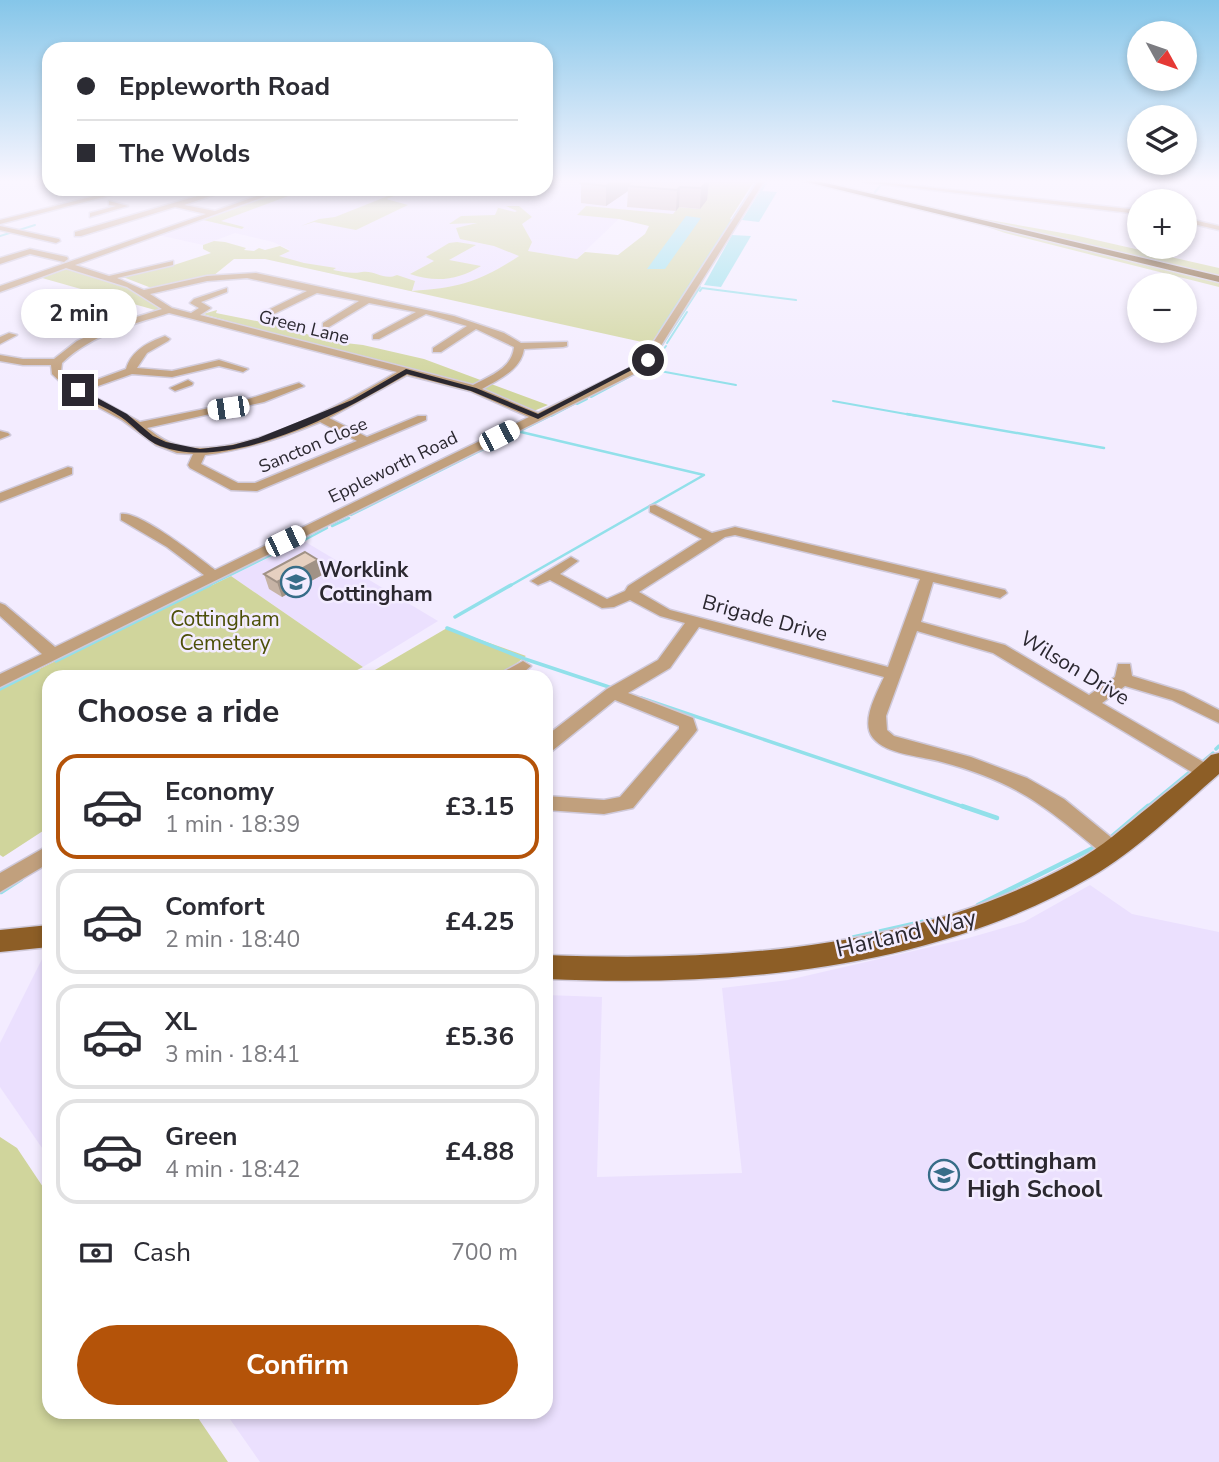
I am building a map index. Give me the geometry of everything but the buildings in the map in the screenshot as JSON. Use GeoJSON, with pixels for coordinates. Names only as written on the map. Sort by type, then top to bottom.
{"type":"FeatureCollection","features":[{"type":"Feature","properties":{"kind":"highway"},"geometry":{"type":"LineString","coordinates":[[1090,248],[1219,279]]}},
{"type":"Feature","properties":{"kind":"main road","name":"Harland Way"},"geometry":{"type":"LineString","coordinates":[[553,967],[605,971],[761,964],[918,934],[976,918],[1022,900],[1083,869],[1212,767]]}},
{"type":"Feature","properties":{"kind":"main road"},"geometry":{"type":"LineString","coordinates":[[0,941],[42,937]]}},
{"type":"Feature","properties":{"kind":"street"},"geometry":{"type":"LineString","coordinates":[[0,261],[37,248]]}},
{"type":"Feature","properties":{"kind":"street"},"geometry":{"type":"LineString","coordinates":[[61,262],[104,248]]}},
{"type":"Feature","properties":{"kind":"street","name":"Eppleworth Road"},"geometry":{"type":"LineString","coordinates":[[0,681],[538,417],[648,360],[719,248]]}},
{"type":"Feature","properties":{"kind":"street","name":"Green Lane"},"geometry":{"type":"LineString","coordinates":[[30,251],[112,278],[169,310],[474,389],[538,417]]}},
{"type":"Feature","properties":{"kind":"street"},"geometry":{"type":"LineString","coordinates":[[0,289],[76,255]]}},
{"type":"Feature","properties":{"kind":"street"},"geometry":{"type":"LineString","coordinates":[[112,278],[170,263]]}},
{"type":"Feature","properties":{"kind":"street"},"geometry":{"type":"LineString","coordinates":[[142,293],[200,279],[245,275],[279,279],[474,326],[507,337],[519,346],[563,344]]}},
{"type":"Feature","properties":{"kind":"street"},"geometry":{"type":"LineString","coordinates":[[0,280],[13,284]]}},
{"type":"Feature","properties":{"kind":"street"},"geometry":{"type":"LineString","coordinates":[[192,316],[206,308],[195,303],[197,301],[224,290]]}},
{"type":"Feature","properties":{"kind":"street"},"geometry":{"type":"LineString","coordinates":[[271,312],[316,290]]}},
{"type":"Feature","properties":{"kind":"street"},"geometry":{"type":"LineString","coordinates":[[69,293],[49,304],[51,309],[117,328]]}},
{"type":"Feature","properties":{"kind":"street"},"geometry":{"type":"LineString","coordinates":[[325,325],[367,300]]}},
{"type":"Feature","properties":{"kind":"street"},"geometry":{"type":"LineString","coordinates":[[77,316],[111,303]]}},
{"type":"Feature","properties":{"kind":"street"},"geometry":{"type":"LineString","coordinates":[[169,310],[117,328],[72,348],[57,362],[56,372],[60,378],[139,426],[150,438],[163,444],[200,451],[261,440],[355,401],[406,371]]}},
{"type":"Feature","properties":{"kind":"street"},"geometry":{"type":"LineString","coordinates":[[376,337],[423,312]]}},
{"type":"Feature","properties":{"kind":"street"},"geometry":{"type":"LineString","coordinates":[[437,350],[474,326]]}},
{"type":"Feature","properties":{"kind":"street"},"geometry":{"type":"LineString","coordinates":[[0,341],[12,335]]}},
{"type":"Feature","properties":{"kind":"street"},"geometry":{"type":"LineString","coordinates":[[131,371],[132,363],[140,353],[166,339]]}},
{"type":"Feature","properties":{"kind":"street"},"geometry":{"type":"LineString","coordinates":[[474,389],[510,367],[517,360],[519,346]]}},
{"type":"Feature","properties":{"kind":"street"},"geometry":{"type":"LineString","coordinates":[[0,358],[23,362],[57,362]]}},
{"type":"Feature","properties":{"kind":"street"},"geometry":{"type":"LineString","coordinates":[[78,390],[131,371],[172,374],[209,363],[241,367]]}},
{"type":"Feature","properties":{"kind":"street"},"geometry":{"type":"LineString","coordinates":[[172,374],[172,380],[182,385]]}},
{"type":"Feature","properties":{"kind":"street"},"geometry":{"type":"LineString","coordinates":[[139,426],[248,404],[299,386]]}},
{"type":"Feature","properties":{"kind":"street"},"geometry":{"type":"LineString","coordinates":[[319,417],[367,441]]}},
{"type":"Feature","properties":{"kind":"street","name":"Sancton Close"},"geometry":{"type":"LineString","coordinates":[[200,451],[194,465],[245,489],[274,482],[422,417]]}},
{"type":"Feature","properties":{"kind":"street"},"geometry":{"type":"LineString","coordinates":[[0,498],[68,471]]}},
{"type":"Feature","properties":{"kind":"street"},"geometry":{"type":"LineString","coordinates":[[642,516],[661,505],[713,539]]}},
{"type":"Feature","properties":{"kind":"street"},"geometry":{"type":"LineString","coordinates":[[125,516],[173,544],[214,576]]}},
{"type":"Feature","properties":{"kind":"street"},"geometry":{"type":"LineString","coordinates":[[571,561],[544,577],[609,604],[631,594],[633,589],[713,539],[734,531],[1000,593]]}},
{"type":"Feature","properties":{"kind":"street"},"geometry":{"type":"LineString","coordinates":[[928,576],[876,723],[883,739],[977,766],[1026,785],[1047,798],[1111,849]]}},
{"type":"Feature","properties":{"kind":"street","name":"Brigade Drive"},"geometry":{"type":"LineString","coordinates":[[631,594],[665,613],[892,674]]}},
{"type":"Feature","properties":{"kind":"street"},"geometry":{"type":"LineString","coordinates":[[0,608],[54,655]]}},
{"type":"Feature","properties":{"kind":"street"},"geometry":{"type":"LineString","coordinates":[[553,740],[613,693],[664,664],[695,621]]}},
{"type":"Feature","properties":{"kind":"street","name":"Wilson Drive"},"geometry":{"type":"LineString","coordinates":[[912,625],[999,649],[1090,703],[1212,767]]}},
{"type":"Feature","properties":{"kind":"street"},"geometry":{"type":"LineString","coordinates":[[517,670],[523,666]]}},
{"type":"Feature","properties":{"kind":"street"},"geometry":{"type":"LineString","coordinates":[[1090,703],[1123,674],[1178,696],[1219,717]]}},
{"type":"Feature","properties":{"kind":"street"},"geometry":{"type":"LineString","coordinates":[[553,803],[604,807],[626,803],[688,730],[687,722],[613,693]]}},
{"type":"Feature","properties":{"kind":"street"},"geometry":{"type":"LineString","coordinates":[[0,883],[42,857]]}},
{"type":"Feature","properties":{"kind":"shaded area"},"geometry":{"type":"Polygon","coordinates":[[[286,248],[588,248],[577,259],[527,251],[487,277],[446,289],[411,291],[266,259],[290,250],[286,248]]]}},
{"type":"Feature","properties":{"kind":"shaded area"},"geometry":{"type":"Polygon","coordinates":[[[304,541],[438,621],[363,667],[231,576],[304,541]]]}},
{"type":"Feature","properties":{"kind":"shaded area","name":"Cottingham High School"},"geometry":{"type":"Polygon","coordinates":[[[1090,885],[1132,914],[1219,932],[1219,1462],[260,1462],[230,1419],[553,1419],[553,995],[602,997],[597,1177],[742,1173],[722,988],[788,980],[965,939],[1024,922],[1090,885]]]}},
{"type":"Feature","properties":{"kind":"shaded area"},"geometry":{"type":"Polygon","coordinates":[[[42,959],[42,1148],[0,1087],[0,1043],[42,959]]]}},
{"type":"Feature","properties":{"kind":"green space"},"geometry":{"type":"Polygon","coordinates":[[[203,248],[246,248],[244,250],[254,251],[259,248],[284,248],[290,251],[279,256],[304,263],[354,273],[367,272],[388,277],[397,275],[415,281],[412,291],[468,282],[519,256],[500,248],[529,248],[528,251],[577,259],[585,252],[618,255],[627,248],[714,248],[651,344],[265,259],[234,259],[213,276],[154,289],[123,277],[211,253],[203,248]]]}},
{"type":"Feature","properties":{"kind":"green space"},"geometry":{"type":"Polygon","coordinates":[[[440,248],[470,248],[449,260],[481,266],[447,279],[429,279],[410,274],[434,261],[426,257],[440,248]]]}},
{"type":"Feature","properties":{"kind":"green space"},"geometry":{"type":"Polygon","coordinates":[[[1065,248],[1082,248],[1185,273],[1164,273],[1065,248]]]}},
{"type":"Feature","properties":{"kind":"green space"},"geometry":{"type":"Polygon","coordinates":[[[1104,248],[1127,248],[1127,254],[1104,248]]]}},
{"type":"Feature","properties":{"kind":"green space"},"geometry":{"type":"Polygon","coordinates":[[[1148,259],[1179,259],[1219,268],[1219,276],[1148,259]]]}},
{"type":"Feature","properties":{"kind":"green space"},"geometry":{"type":"Polygon","coordinates":[[[64,265],[112,277],[169,310],[162,312],[35,276],[64,265]]]}},
{"type":"Feature","properties":{"kind":"green space"},"geometry":{"type":"Polygon","coordinates":[[[1197,276],[1219,281],[1219,287],[1197,281],[1197,276]]]}},
{"type":"Feature","properties":{"kind":"green space"},"geometry":{"type":"Polygon","coordinates":[[[217,310],[216,313],[282,326],[328,341],[363,345],[424,359],[548,405],[529,413],[490,395],[203,314],[217,310]]]}},
{"type":"Feature","properties":{"kind":"green space","name":"Cottingham Cemetery"},"geometry":{"type":"Polygon","coordinates":[[[231,576],[363,667],[357,670],[42,670],[42,832],[3,857],[0,855],[0,688],[231,576]]]}},
{"type":"Feature","properties":{"kind":"green space"},"geometry":{"type":"Polygon","coordinates":[[[447,628],[526,656],[508,670],[375,670],[447,628]]]}},
{"type":"Feature","properties":{"kind":"green space"},"geometry":{"type":"Polygon","coordinates":[[[0,1137],[17,1148],[42,1186],[42,1419],[199,1419],[228,1462],[0,1462],[0,1137]]]}},
{"type":"Feature","properties":{"kind":"water"},"geometry":{"type":"Polygon","coordinates":[[[662,248],[680,248],[665,269],[647,269],[662,248]]]}},
{"type":"Feature","properties":{"kind":"water"},"geometry":{"type":"Polygon","coordinates":[[[725,248],[744,248],[721,287],[704,285],[725,248]]]}},
{"type":"Feature","properties":{"kind":"waterway"},"geometry":{"type":"LineString","coordinates":[[659,332],[714,248]]}},
{"type":"Feature","properties":{"kind":"waterway"},"geometry":{"type":"LineString","coordinates":[[637,371],[653,359],[700,287]]}},
{"type":"Feature","properties":{"kind":"waterway"},"geometry":{"type":"LineString","coordinates":[[700,291],[702,288],[796,300]]}},
{"type":"Feature","properties":{"kind":"waterway"},"geometry":{"type":"LineString","coordinates":[[667,343],[687,312]]}},
{"type":"Feature","properties":{"kind":"waterway"},"geometry":{"type":"LineString","coordinates":[[645,369],[651,366],[666,346]]}},
{"type":"Feature","properties":{"kind":"waterway"},"geometry":{"type":"LineString","coordinates":[[649,369],[736,385]]}},
{"type":"Feature","properties":{"kind":"waterway"},"geometry":{"type":"LineString","coordinates":[[591,397],[638,372]]}},
{"type":"Feature","properties":{"kind":"waterway"},"geometry":{"type":"LineString","coordinates":[[577,404],[587,399]]}},
{"type":"Feature","properties":{"kind":"waterway"},"geometry":{"type":"LineString","coordinates":[[833,401],[917,416]]}},
{"type":"Feature","properties":{"kind":"waterway"},"geometry":{"type":"LineString","coordinates":[[551,416],[576,403]]}},
{"type":"Feature","properties":{"kind":"waterway"},"geometry":{"type":"LineString","coordinates":[[351,515],[554,414]]}},
{"type":"Feature","properties":{"kind":"waterway"},"geometry":{"type":"LineString","coordinates":[[907,414],[1104,448]]}},
{"type":"Feature","properties":{"kind":"waterway"},"geometry":{"type":"LineString","coordinates":[[508,587],[704,475],[521,432]]}},
{"type":"Feature","properties":{"kind":"waterway"},"geometry":{"type":"LineString","coordinates":[[332,526],[349,518]]}},
{"type":"Feature","properties":{"kind":"waterway"},"geometry":{"type":"LineString","coordinates":[[297,544],[327,528]]}},
{"type":"Feature","properties":{"kind":"waterway"},"geometry":{"type":"LineString","coordinates":[[206,587],[287,547]]}},
{"type":"Feature","properties":{"kind":"waterway"},"geometry":{"type":"LineString","coordinates":[[56,661],[210,585]]}},
{"type":"Feature","properties":{"kind":"waterway"},"geometry":{"type":"LineString","coordinates":[[455,617],[511,585]]}},
{"type":"Feature","properties":{"kind":"waterway"},"geometry":{"type":"LineString","coordinates":[[447,628],[525,659],[609,687]]}},
{"type":"Feature","properties":{"kind":"waterway"},"geometry":{"type":"LineString","coordinates":[[0,689],[38,670]]}},
{"type":"Feature","properties":{"kind":"waterway"},"geometry":{"type":"LineString","coordinates":[[641,698],[967,808]]}},
{"type":"Feature","properties":{"kind":"waterway"},"geometry":{"type":"LineString","coordinates":[[1216,749],[1219,746]]}},
{"type":"Feature","properties":{"kind":"waterway"},"geometry":{"type":"LineString","coordinates":[[1201,763],[1213,753]]}},
{"type":"Feature","properties":{"kind":"waterway"},"geometry":{"type":"LineString","coordinates":[[1146,808],[1192,770]]}},
{"type":"Feature","properties":{"kind":"waterway"},"geometry":{"type":"LineString","coordinates":[[962,806],[997,818]]}},
{"type":"Feature","properties":{"kind":"waterway"},"geometry":{"type":"LineString","coordinates":[[1109,839],[1148,806]]}},
{"type":"Feature","properties":{"kind":"waterway"},"geometry":{"type":"LineString","coordinates":[[978,905],[1097,846]]}},
{"type":"Feature","properties":{"kind":"waterway"},"geometry":{"type":"LineString","coordinates":[[1,892],[21,879]]}},
{"type":"Feature","properties":{"kind":"waterway"},"geometry":{"type":"LineString","coordinates":[[851,938],[931,920]]}},
{"type":"Feature","properties":{"kind":"place","name":"Worklink Cottingham"},"geometry":{"type":"Point","coordinates":[296,582]}},
{"type":"Feature","properties":{"kind":"place","name":"Cottingham High School"},"geometry":{"type":"Point","coordinates":[944,1175]}},
{"type":"Feature","properties":{"kind":"route"},"geometry":{"type":"LineString","coordinates":[[78,390],[139,426],[150,438],[176,449],[200,451],[261,440],[355,401],[406,371],[474,389],[538,417],[632,371],[648,360]]}}]}
